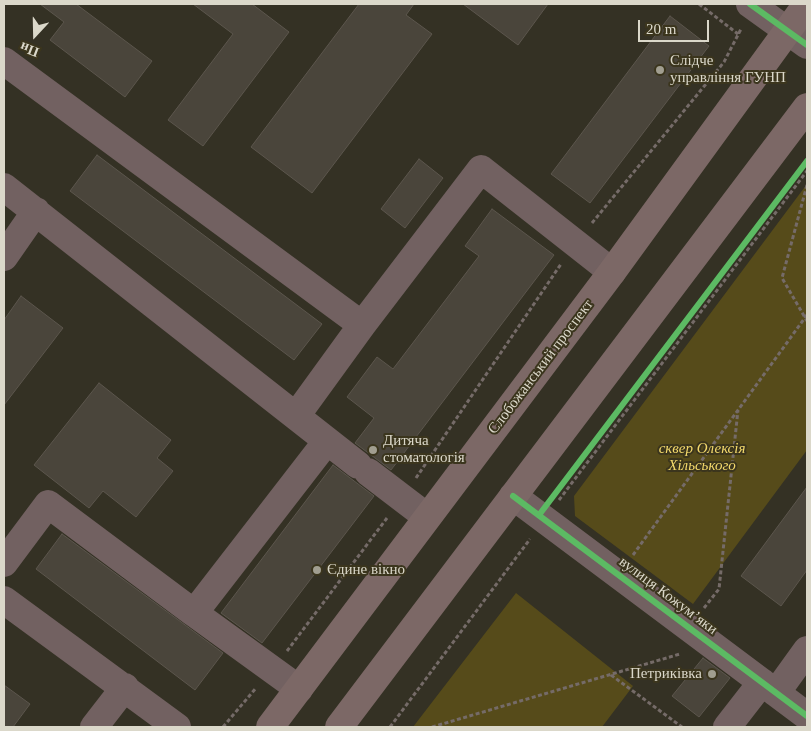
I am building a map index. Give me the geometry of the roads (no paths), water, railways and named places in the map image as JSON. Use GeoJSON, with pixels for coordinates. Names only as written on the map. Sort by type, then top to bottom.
{"type":"FeatureCollection","features":[{"type":"Feature","properties":{"kind":"main road","name":"Слобожанський проспект"},"geometry":{"type":"LineString","coordinates":[[270,727],[612,272],[797,38],[807,4]]}},
{"type":"Feature","properties":{"kind":"main road"},"geometry":{"type":"LineString","coordinates":[[339,727],[807,107]]}},
{"type":"Feature","properties":{"kind":"street"},"geometry":{"type":"LineString","coordinates":[[753,6],[797,38]]}},
{"type":"Feature","properties":{"kind":"street"},"geometry":{"type":"LineString","coordinates":[[5,65],[362,325]]}},
{"type":"Feature","properties":{"kind":"street"},"geometry":{"type":"LineString","coordinates":[[296,416],[362,325],[481,169],[574,245],[612,272]]}},
{"type":"Feature","properties":{"kind":"street"},"geometry":{"type":"LineString","coordinates":[[4,187],[327,441],[427,517]]}},
{"type":"Feature","properties":{"kind":"street"},"geometry":{"type":"LineString","coordinates":[[4,257],[36,211]]}},
{"type":"Feature","properties":{"kind":"street"},"geometry":{"type":"LineString","coordinates":[[194,613],[327,441]]}},
{"type":"Feature","properties":{"kind":"street","name":"вулиця Кожум’яки"},"geometry":{"type":"LineString","coordinates":[[513,496],[807,716]]}},
{"type":"Feature","properties":{"kind":"street"},"geometry":{"type":"LineString","coordinates":[[4,563],[48,504],[299,689]]}},
{"type":"Feature","properties":{"kind":"street"},"geometry":{"type":"LineString","coordinates":[[4,600],[125,687],[176,727]]}},
{"type":"Feature","properties":{"kind":"street"},"geometry":{"type":"LineString","coordinates":[[727,727],[807,650]]}},
{"type":"Feature","properties":{"kind":"street"},"geometry":{"type":"LineString","coordinates":[[94,727],[125,687]]}},
{"type":"Feature","properties":{"kind":"place","name":"Слідче управління ГУНП"},"geometry":{"type":"Point","coordinates":[660,70]}},
{"type":"Feature","properties":{"kind":"place","name":"Дитяча стоматологія"},"geometry":{"type":"Point","coordinates":[373,450]}},
{"type":"Feature","properties":{"kind":"place","name":"Єдине вікно"},"geometry":{"type":"Point","coordinates":[317,570]}},
{"type":"Feature","properties":{"kind":"place","name":"Петриківка"},"geometry":{"type":"Point","coordinates":[712,674]}},
{"type":"Feature","properties":{"kind":"park label","name":"сквер Олексія Хільського"},"geometry":{"type":"Point","coordinates":[702,458]}}]}
